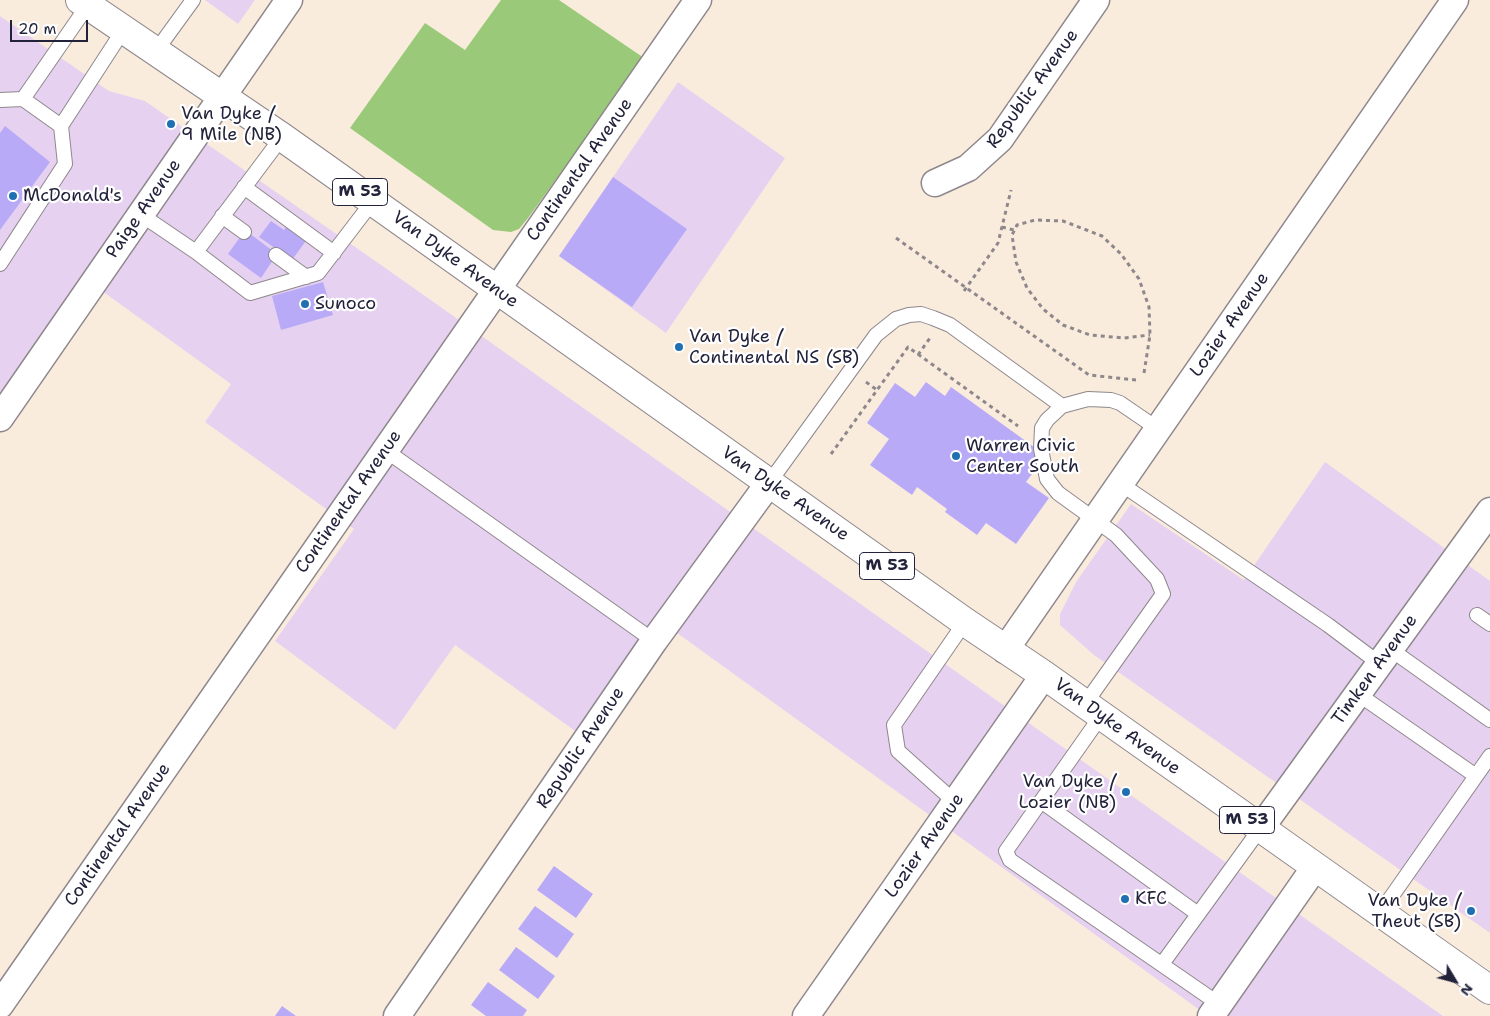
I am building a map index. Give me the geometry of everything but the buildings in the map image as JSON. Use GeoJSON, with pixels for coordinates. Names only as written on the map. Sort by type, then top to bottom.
{"type":"FeatureCollection","features":[{"type":"Feature","properties":{"kind":"main road","name":"Van Dyke Avenue"},"geometry":{"type":"LineString","coordinates":[[84,3],[282,137],[965,622],[1044,675],[1490,990]]}},
{"type":"Feature","properties":{"kind":"street","name":"Paige Avenue"},"geometry":{"type":"LineString","coordinates":[[0,418],[289,0]]}},
{"type":"Feature","properties":{"kind":"street","name":"Continental Avenue"},"geometry":{"type":"LineString","coordinates":[[0,1005],[698,0]]}},
{"type":"Feature","properties":{"kind":"street","name":"Republic Avenue"},"geometry":{"type":"LineString","coordinates":[[935,182],[968,168],[1000,139],[1096,0]]}},
{"type":"Feature","properties":{"kind":"street","name":"Lozier Avenue"},"geometry":{"type":"LineString","coordinates":[[1005,650],[1455,0]]}},
{"type":"Feature","properties":{"kind":"street","name":"Republic Avenue"},"geometry":{"type":"LineString","coordinates":[[397,1016],[654,642],[769,483]]}},
{"type":"Feature","properties":{"kind":"street","name":"Timken Avenue"},"geometry":{"type":"LineString","coordinates":[[1260,829],[1490,511]]}},
{"type":"Feature","properties":{"kind":"street","name":"Lozier Avenue"},"geometry":{"type":"LineString","coordinates":[[806,1016],[1044,675]]}},
{"type":"Feature","properties":{"kind":"street"},"geometry":{"type":"LineString","coordinates":[[1215,1010],[1315,868]]}},
{"type":"Feature","properties":{"kind":"lane"},"geometry":{"type":"LineString","coordinates":[[156,51],[193,0]]}},
{"type":"Feature","properties":{"kind":"lane"},"geometry":{"type":"LineString","coordinates":[[23,99],[84,3]]}},
{"type":"Feature","properties":{"kind":"lane"},"geometry":{"type":"LineString","coordinates":[[0,264],[65,164],[61,126],[124,29]]}},
{"type":"Feature","properties":{"kind":"lane"},"geometry":{"type":"LineString","coordinates":[[0,100],[23,99],[61,126]]}},
{"type":"Feature","properties":{"kind":"lane"},"geometry":{"type":"LineString","coordinates":[[196,252],[282,137]]}},
{"type":"Feature","properties":{"kind":"lane"},"geometry":{"type":"LineString","coordinates":[[244,187],[334,252]]}},
{"type":"Feature","properties":{"kind":"lane"},"geometry":{"type":"LineString","coordinates":[[140,214],[250,292],[318,273],[373,201]]}},
{"type":"Feature","properties":{"kind":"lane"},"geometry":{"type":"LineString","coordinates":[[222,216],[244,232]]}},
{"type":"Feature","properties":{"kind":"lane"},"geometry":{"type":"LineString","coordinates":[[276,255],[306,277]]}},
{"type":"Feature","properties":{"kind":"lane"},"geometry":{"type":"LineString","coordinates":[[769,483],[876,335],[896,319],[909,315],[921,314],[950,325],[1062,406]]}},
{"type":"Feature","properties":{"kind":"lane"},"geometry":{"type":"LineString","coordinates":[[1158,429],[1120,403],[1111,400],[1088,399],[1062,406],[1047,420],[1042,428],[1041,449],[1047,479],[1058,493],[1116,535],[1157,578],[1163,594],[1041,801],[1006,851],[1010,860],[1162,964],[1215,1010]]}},
{"type":"Feature","properties":{"kind":"lane"},"geometry":{"type":"LineString","coordinates":[[385,450],[654,642]]}},
{"type":"Feature","properties":{"kind":"lane"},"geometry":{"type":"LineString","coordinates":[[1121,484],[1328,625],[1385,656],[1490,720]]}},
{"type":"Feature","properties":{"kind":"lane"},"geometry":{"type":"LineString","coordinates":[[1477,615],[1490,624]]}},
{"type":"Feature","properties":{"kind":"lane"},"geometry":{"type":"LineString","coordinates":[[955,802],[898,751],[894,726],[965,622]]}},
{"type":"Feature","properties":{"kind":"lane"},"geometry":{"type":"LineString","coordinates":[[1358,694],[1476,776]]}},
{"type":"Feature","properties":{"kind":"lane"},"geometry":{"type":"LineString","coordinates":[[1380,913],[1490,756]]}},
{"type":"Feature","properties":{"kind":"lane"},"geometry":{"type":"LineString","coordinates":[[1041,801],[1198,914]]}},
{"type":"Feature","properties":{"kind":"lane"},"geometry":{"type":"LineString","coordinates":[[1162,964],[1260,829]]}},
{"type":"Feature","properties":{"kind":"path"},"geometry":{"type":"LineString","coordinates":[[965,289],[998,243],[1011,190]]}},
{"type":"Feature","properties":{"kind":"path"},"geometry":{"type":"LineString","coordinates":[[1144,373],[1150,335],[1150,321],[1145,294],[1131,266],[1112,244],[1090,230],[1063,221],[1035,220],[1023,222],[1014,230],[1012,242],[1020,275],[1034,299],[1053,317],[1077,331],[1103,338],[1150,335]]}},
{"type":"Feature","properties":{"kind":"path"},"geometry":{"type":"LineString","coordinates":[[1002,227],[1014,230]]}},
{"type":"Feature","properties":{"kind":"path"},"geometry":{"type":"LineString","coordinates":[[896,238],[965,289],[1089,375],[1136,380]]}},
{"type":"Feature","properties":{"kind":"path"},"geometry":{"type":"LineString","coordinates":[[918,355],[934,332]]}},
{"type":"Feature","properties":{"kind":"path"},"geometry":{"type":"LineString","coordinates":[[831,454],[908,347],[1018,426]]}},
{"type":"Feature","properties":{"kind":"path"},"geometry":{"type":"LineString","coordinates":[[866,382],[877,390]]}},
{"type":"Feature","properties":{"kind":"shaded area"},"geometry":{"type":"Polygon","coordinates":[[[205,0],[255,0],[238,24],[205,0]]]}},
{"type":"Feature","properties":{"kind":"shaded area"},"geometry":{"type":"Polygon","coordinates":[[[0,16],[109,91],[145,101],[384,267],[1443,1016],[1208,1016],[659,620],[578,733],[455,645],[395,730],[275,641],[354,529],[205,422],[231,384],[84,278],[0,398],[0,16]]]}},
{"type":"Feature","properties":{"kind":"shaded area"},"geometry":{"type":"Polygon","coordinates":[[[678,82],[785,158],[666,333],[559,256],[678,82]]]}},
{"type":"Feature","properties":{"kind":"shaded area"},"geometry":{"type":"Polygon","coordinates":[[[1325,462],[1490,581],[1490,933],[1094,655],[1060,625],[1060,614],[1076,582],[1131,504],[1244,580],[1325,462]]]}},
{"type":"Feature","properties":{"kind":"green space"},"geometry":{"type":"Polygon","coordinates":[[[501,0],[559,0],[644,58],[528,218],[519,229],[511,232],[493,230],[350,128],[425,23],[465,50],[501,0]]]}},
{"type":"Feature","properties":{"kind":"place","name":"Van Dyke / 9 Mile (NB)"},"geometry":{"type":"Point","coordinates":[171,124]}},
{"type":"Feature","properties":{"kind":"place","name":"McDonald's"},"geometry":{"type":"Point","coordinates":[13,196]}},
{"type":"Feature","properties":{"kind":"place","name":"Sunoco"},"geometry":{"type":"Point","coordinates":[305,304]}},
{"type":"Feature","properties":{"kind":"place","name":"Van Dyke / Continental NS (SB)"},"geometry":{"type":"Point","coordinates":[679,347]}},
{"type":"Feature","properties":{"kind":"place","name":"Warren Civic Center South"},"geometry":{"type":"Point","coordinates":[956,456]}},
{"type":"Feature","properties":{"kind":"place","name":"Van Dyke / Lozier (NB)"},"geometry":{"type":"Point","coordinates":[1126,792]}},
{"type":"Feature","properties":{"kind":"place","name":"KFC"},"geometry":{"type":"Point","coordinates":[1125,899]}},
{"type":"Feature","properties":{"kind":"place","name":"Van Dyke / Theut (SB)"},"geometry":{"type":"Point","coordinates":[1471,911]}}]}
